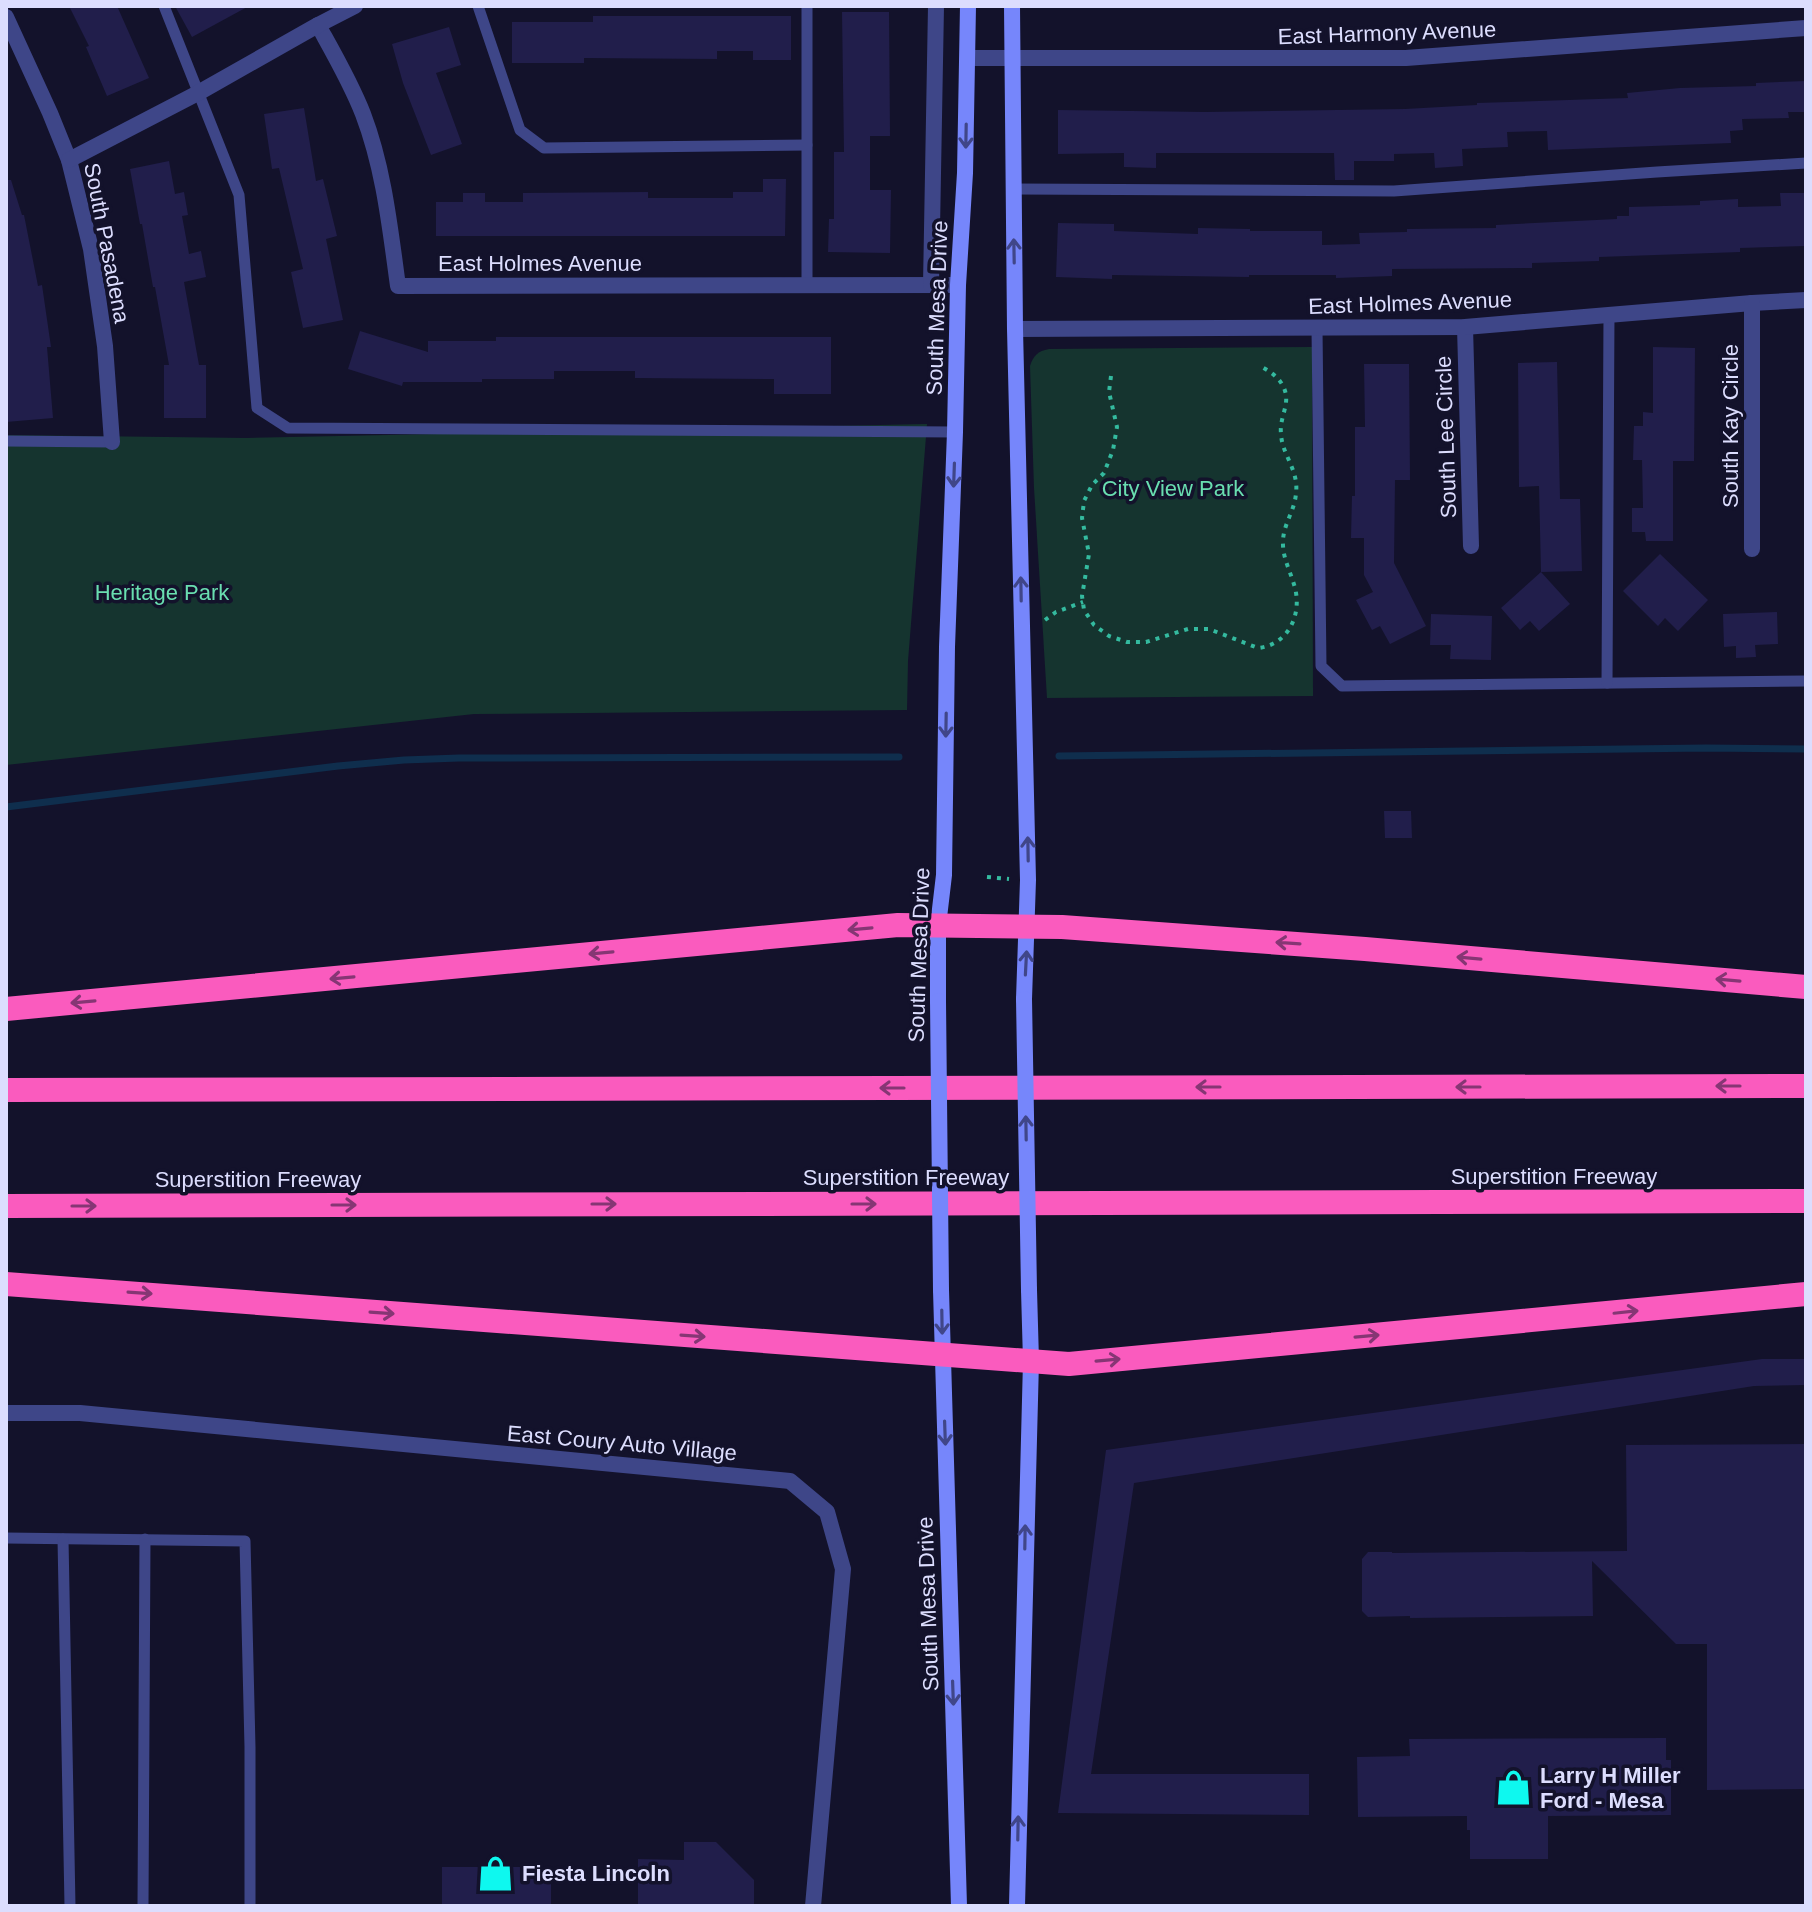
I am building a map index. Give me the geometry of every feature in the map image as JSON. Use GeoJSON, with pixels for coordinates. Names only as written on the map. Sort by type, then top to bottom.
{"type":"FeatureCollection","features":[{"type":"Feature","properties":{"kind":"highway"},"geometry":{"type":"LineString","coordinates":[[6,1009],[898,925],[1062,927],[1350,947],[1806,987]]}},
{"type":"Feature","properties":{"kind":"highway"},"geometry":{"type":"LineString","coordinates":[[6,1090],[1806,1086]]}},
{"type":"Feature","properties":{"kind":"highway","name":"Superstition Freeway"},"geometry":{"type":"LineString","coordinates":[[6,1206],[1806,1201]]}},
{"type":"Feature","properties":{"kind":"highway"},"geometry":{"type":"LineString","coordinates":[[6,1284],[1069,1364],[1806,1294]]}},
{"type":"Feature","properties":{"kind":"main road","name":"South Mesa Drive"},"geometry":{"type":"LineString","coordinates":[[959,1906],[941,1290],[938,926],[944,875],[947,647],[958,285],[965,173],[968,6]]}},
{"type":"Feature","properties":{"kind":"main road"},"geometry":{"type":"LineString","coordinates":[[1012,6],[1015,329],[1028,854],[1024,999],[1031,1361],[1017,1906]]}},
{"type":"Feature","properties":{"kind":"street"},"geometry":{"type":"LineString","coordinates":[[69,160],[355,6]]}},
{"type":"Feature","properties":{"kind":"street","name":"South Mesa Drive"},"geometry":{"type":"LineString","coordinates":[[931,285],[936,6]]}},
{"type":"Feature","properties":{"kind":"street","name":"South Pasadena"},"geometry":{"type":"LineString","coordinates":[[6,17],[69,160],[91,249],[105,346],[112,442]]}},
{"type":"Feature","properties":{"kind":"street","name":"East Holmes Avenue"},"geometry":{"type":"LineString","coordinates":[[318,25],[363,115],[387,202],[398,286],[958,285]]}},
{"type":"Feature","properties":{"kind":"street","name":"East Harmony Avenue"},"geometry":{"type":"LineString","coordinates":[[968,58],[1406,58],[1806,28]]}},
{"type":"Feature","properties":{"kind":"street","name":"East Holmes Avenue"},"geometry":{"type":"LineString","coordinates":[[1015,329],[1465,327],[1806,300]]}},
{"type":"Feature","properties":{"kind":"street","name":"South Kay Circle"},"geometry":{"type":"LineString","coordinates":[[1752,303],[1752,549]]}},
{"type":"Feature","properties":{"kind":"street","name":"South Lee Circle"},"geometry":{"type":"LineString","coordinates":[[1465,327],[1471,546]]}},
{"type":"Feature","properties":{"kind":"street","name":"East Coury Auto Village"},"geometry":{"type":"LineString","coordinates":[[6,1413],[80,1413],[790,1481],[827,1512],[843,1569],[813,1906]]}},
{"type":"Feature","properties":{"kind":"lane"},"geometry":{"type":"LineString","coordinates":[[164,6],[239,195],[257,408],[288,428],[955,432]]}},
{"type":"Feature","properties":{"kind":"lane"},"geometry":{"type":"LineString","coordinates":[[478,6],[520,130],[544,148],[807,145]]}},
{"type":"Feature","properties":{"kind":"lane"},"geometry":{"type":"LineString","coordinates":[[807,6],[807,285]]}},
{"type":"Feature","properties":{"kind":"lane"},"geometry":{"type":"LineString","coordinates":[[1013,189],[1394,191],[1806,163]]}},
{"type":"Feature","properties":{"kind":"lane"},"geometry":{"type":"LineString","coordinates":[[1607,683],[1609,315]]}},
{"type":"Feature","properties":{"kind":"lane"},"geometry":{"type":"LineString","coordinates":[[1317,329],[1321,666],[1342,686],[1806,681]]}},
{"type":"Feature","properties":{"kind":"lane"},"geometry":{"type":"LineString","coordinates":[[6,441],[112,442]]}},
{"type":"Feature","properties":{"kind":"lane"},"geometry":{"type":"LineString","coordinates":[[6,1538],[245,1541],[250,1906]]}},
{"type":"Feature","properties":{"kind":"lane"},"geometry":{"type":"LineString","coordinates":[[63,1539],[70,1906]]}},
{"type":"Feature","properties":{"kind":"lane"},"geometry":{"type":"LineString","coordinates":[[143,1906],[145,1539]]}},
{"type":"Feature","properties":{"kind":"path"},"geometry":{"type":"LineString","coordinates":[[1111,376],[1109,392],[1117,427],[1113,450],[1104,473],[1092,485],[1084,501],[1082,518],[1089,554],[1082,596],[1084,610],[1094,625],[1109,636],[1127,642],[1146,642],[1188,629],[1209,629],[1258,648],[1278,642],[1287,634],[1297,604],[1284,557],[1283,540],[1297,489],[1295,470],[1282,443],[1280,431],[1287,398],[1279,379],[1260,366]]}},
{"type":"Feature","properties":{"kind":"path"},"geometry":{"type":"LineString","coordinates":[[1045,620],[1056,612],[1083,602]]}},
{"type":"Feature","properties":{"kind":"path"},"geometry":{"type":"LineString","coordinates":[[987,877],[1011,879]]}},
{"type":"Feature","properties":{"kind":"green space","name":"City View Park"},"geometry":{"type":"Polygon","coordinates":[[[1312,347],[1313,696],[1047,698],[1034,488],[1030,366],[1034,357],[1049,349],[1312,347]]]}},
{"type":"Feature","properties":{"kind":"green space","name":"Heritage Park"},"geometry":{"type":"Polygon","coordinates":[[[927,424],[908,661],[907,710],[474,714],[6,765],[6,435],[246,438],[927,424]]]}},
{"type":"Feature","properties":{"kind":"building"},"geometry":{"type":"Polygon","coordinates":[[[69,6],[117,6],[149,78],[107,96],[86,47],[89,46],[69,6]]]}},
{"type":"Feature","properties":{"kind":"building"},"geometry":{"type":"Polygon","coordinates":[[[175,6],[249,6],[192,37],[175,6]]]}},
{"type":"Feature","properties":{"kind":"building"},"geometry":{"type":"Polygon","coordinates":[[[842,12],[889,12],[890,136],[870,136],[870,190],[891,190],[890,253],[828,252],[829,219],[834,219],[834,152],[844,152],[842,12]]]}},
{"type":"Feature","properties":{"kind":"building"},"geometry":{"type":"Polygon","coordinates":[[[593,16],[791,16],[791,60],[753,60],[753,51],[717,51],[717,59],[584,58],[584,63],[512,63],[512,22],[593,22],[593,16]]]}},
{"type":"Feature","properties":{"kind":"building"},"geometry":{"type":"Polygon","coordinates":[[[449,27],[461,65],[436,73],[462,144],[431,155],[403,83],[392,44],[449,27]]]}},
{"type":"Feature","properties":{"kind":"building"},"geometry":{"type":"Polygon","coordinates":[[[1806,81],[1806,112],[1788,112],[1789,118],[1742,119],[1743,130],[1730,131],[1731,143],[1548,150],[1547,131],[1507,132],[1508,147],[1462,149],[1463,166],[1435,168],[1434,153],[1394,154],[1394,161],[1354,161],[1354,180],[1335,180],[1334,153],[1156,153],[1156,168],[1124,167],[1124,153],[1058,154],[1058,110],[1206,112],[1405,109],[1477,103],[1628,98],[1627,93],[1806,81]]]}},
{"type":"Feature","properties":{"kind":"building"},"geometry":{"type":"Polygon","coordinates":[[[304,108],[316,181],[323,179],[337,236],[326,239],[343,320],[303,328],[291,272],[303,269],[279,168],[272,169],[264,114],[304,108]]]}},
{"type":"Feature","properties":{"kind":"building"},"geometry":{"type":"Polygon","coordinates":[[[169,161],[175,194],[184,192],[188,215],[182,216],[189,254],[201,251],[206,277],[184,282],[199,365],[206,365],[206,418],[164,418],[164,365],[169,365],[130,169],[169,161]]]}},
{"type":"Feature","properties":{"kind":"building"},"geometry":{"type":"Polygon","coordinates":[[[763,179],[786,179],[785,236],[436,236],[436,202],[463,202],[463,193],[485,193],[485,202],[523,202],[523,193],[648,192],[648,198],[733,198],[733,192],[763,192],[763,179]]]}},
{"type":"Feature","properties":{"kind":"building"},"geometry":{"type":"Polygon","coordinates":[[[6,180],[11,180],[24,215],[38,286],[42,285],[51,347],[47,347],[53,418],[6,422],[6,180]]]}},
{"type":"Feature","properties":{"kind":"building"},"geometry":{"type":"Polygon","coordinates":[[[1780,193],[1806,193],[1806,246],[1740,248],[1740,252],[1599,257],[1599,261],[1532,263],[1532,268],[1392,269],[1392,276],[1056,277],[1058,223],[1114,224],[1114,231],[1198,234],[1198,228],[1322,231],[1322,245],[1360,244],[1359,233],[1496,228],[1496,225],[1617,219],[1617,216],[1629,216],[1629,207],[1700,205],[1700,201],[1738,199],[1738,207],[1781,206],[1780,193]]]}},
{"type":"Feature","properties":{"kind":"building"},"geometry":{"type":"Polygon","coordinates":[[[360,331],[428,352],[428,341],[496,341],[496,337],[831,337],[831,394],[774,394],[774,379],[635,378],[635,371],[554,371],[554,379],[403,382],[402,386],[348,369],[360,331]]]}},
{"type":"Feature","properties":{"kind":"building"},"geometry":{"type":"Polygon","coordinates":[[[1653,347],[1695,348],[1694,461],[1673,461],[1673,541],[1646,541],[1645,532],[1632,532],[1632,508],[1643,508],[1642,460],[1633,460],[1634,426],[1643,426],[1643,412],[1653,413],[1653,347]]]}},
{"type":"Feature","properties":{"kind":"building"},"geometry":{"type":"Polygon","coordinates":[[[1557,362],[1560,499],[1580,499],[1582,571],[1541,572],[1539,486],[1519,487],[1518,363],[1557,362]]]}},
{"type":"Feature","properties":{"kind":"building"},"geometry":{"type":"Polygon","coordinates":[[[1364,364],[1409,364],[1410,480],[1395,480],[1394,563],[1426,626],[1390,644],[1380,626],[1372,630],[1356,600],[1373,592],[1364,575],[1364,538],[1351,538],[1352,496],[1355,496],[1355,427],[1365,427],[1364,364]]]}},
{"type":"Feature","properties":{"kind":"building"},"geometry":{"type":"Polygon","coordinates":[[[1660,554],[1708,600],[1678,631],[1665,618],[1658,626],[1623,591],[1660,554]]]}},
{"type":"Feature","properties":{"kind":"building"},"geometry":{"type":"Polygon","coordinates":[[[1541,572],[1570,604],[1539,631],[1530,621],[1520,630],[1501,608],[1541,572]]]}},
{"type":"Feature","properties":{"kind":"building"},"geometry":{"type":"Polygon","coordinates":[[[1777,612],[1778,644],[1755,645],[1756,657],[1736,658],[1736,646],[1724,647],[1723,614],[1777,612]]]}},
{"type":"Feature","properties":{"kind":"building"},"geometry":{"type":"Polygon","coordinates":[[[1431,614],[1492,616],[1491,660],[1450,659],[1451,645],[1430,645],[1431,614]]]}},
{"type":"Feature","properties":{"kind":"building"},"geometry":{"type":"Polygon","coordinates":[[[1384,811],[1411,811],[1412,838],[1385,838],[1384,811]]]}},
{"type":"Feature","properties":{"kind":"building"},"geometry":{"type":"Polygon","coordinates":[[[1762,1359],[1806,1359],[1806,1385],[1754,1386],[1134,1483],[1091,1774],[1309,1774],[1309,1815],[1058,1813],[1106,1450],[1762,1359]]]}},
{"type":"Feature","properties":{"kind":"building"},"geometry":{"type":"Polygon","coordinates":[[[1806,1444],[1806,1789],[1707,1790],[1707,1644],[1676,1644],[1592,1561],[1593,1616],[1410,1618],[1368,1617],[1362,1611],[1362,1559],[1368,1552],[1627,1551],[1626,1445],[1806,1444]]]}},
{"type":"Feature","properties":{"kind":"building","name":"Larry H Miller Ford - Mesa"},"geometry":{"type":"Polygon","coordinates":[[[1666,1738],[1666,1760],[1671,1760],[1671,1815],[1548,1816],[1548,1859],[1470,1859],[1467,1816],[1358,1817],[1357,1757],[1410,1756],[1409,1739],[1666,1738]]]}},
{"type":"Feature","properties":{"kind":"building"},"geometry":{"type":"Polygon","coordinates":[[[684,1842],[716,1842],[754,1880],[754,1906],[638,1906],[638,1859],[684,1860],[684,1842]]]}},
{"type":"Feature","properties":{"kind":"building"},"geometry":{"type":"Polygon","coordinates":[[[442,1867],[551,1867],[551,1906],[442,1906],[442,1867]]]}},
{"type":"Feature","properties":{"kind":"waterway"},"geometry":{"type":"LineString","coordinates":[[1059,756],[1806,749]]}},
{"type":"Feature","properties":{"kind":"waterway"},"geometry":{"type":"LineString","coordinates":[[6,807],[404,760],[899,757]]}},
{"type":"Feature","properties":{"kind":"place","name":"Larry H Miller Ford - Mesa"},"geometry":{"type":"Point","coordinates":[1514,1788]}},
{"type":"Feature","properties":{"kind":"place","name":"Fiesta Lincoln"},"geometry":{"type":"Point","coordinates":[496,1873]}}]}
